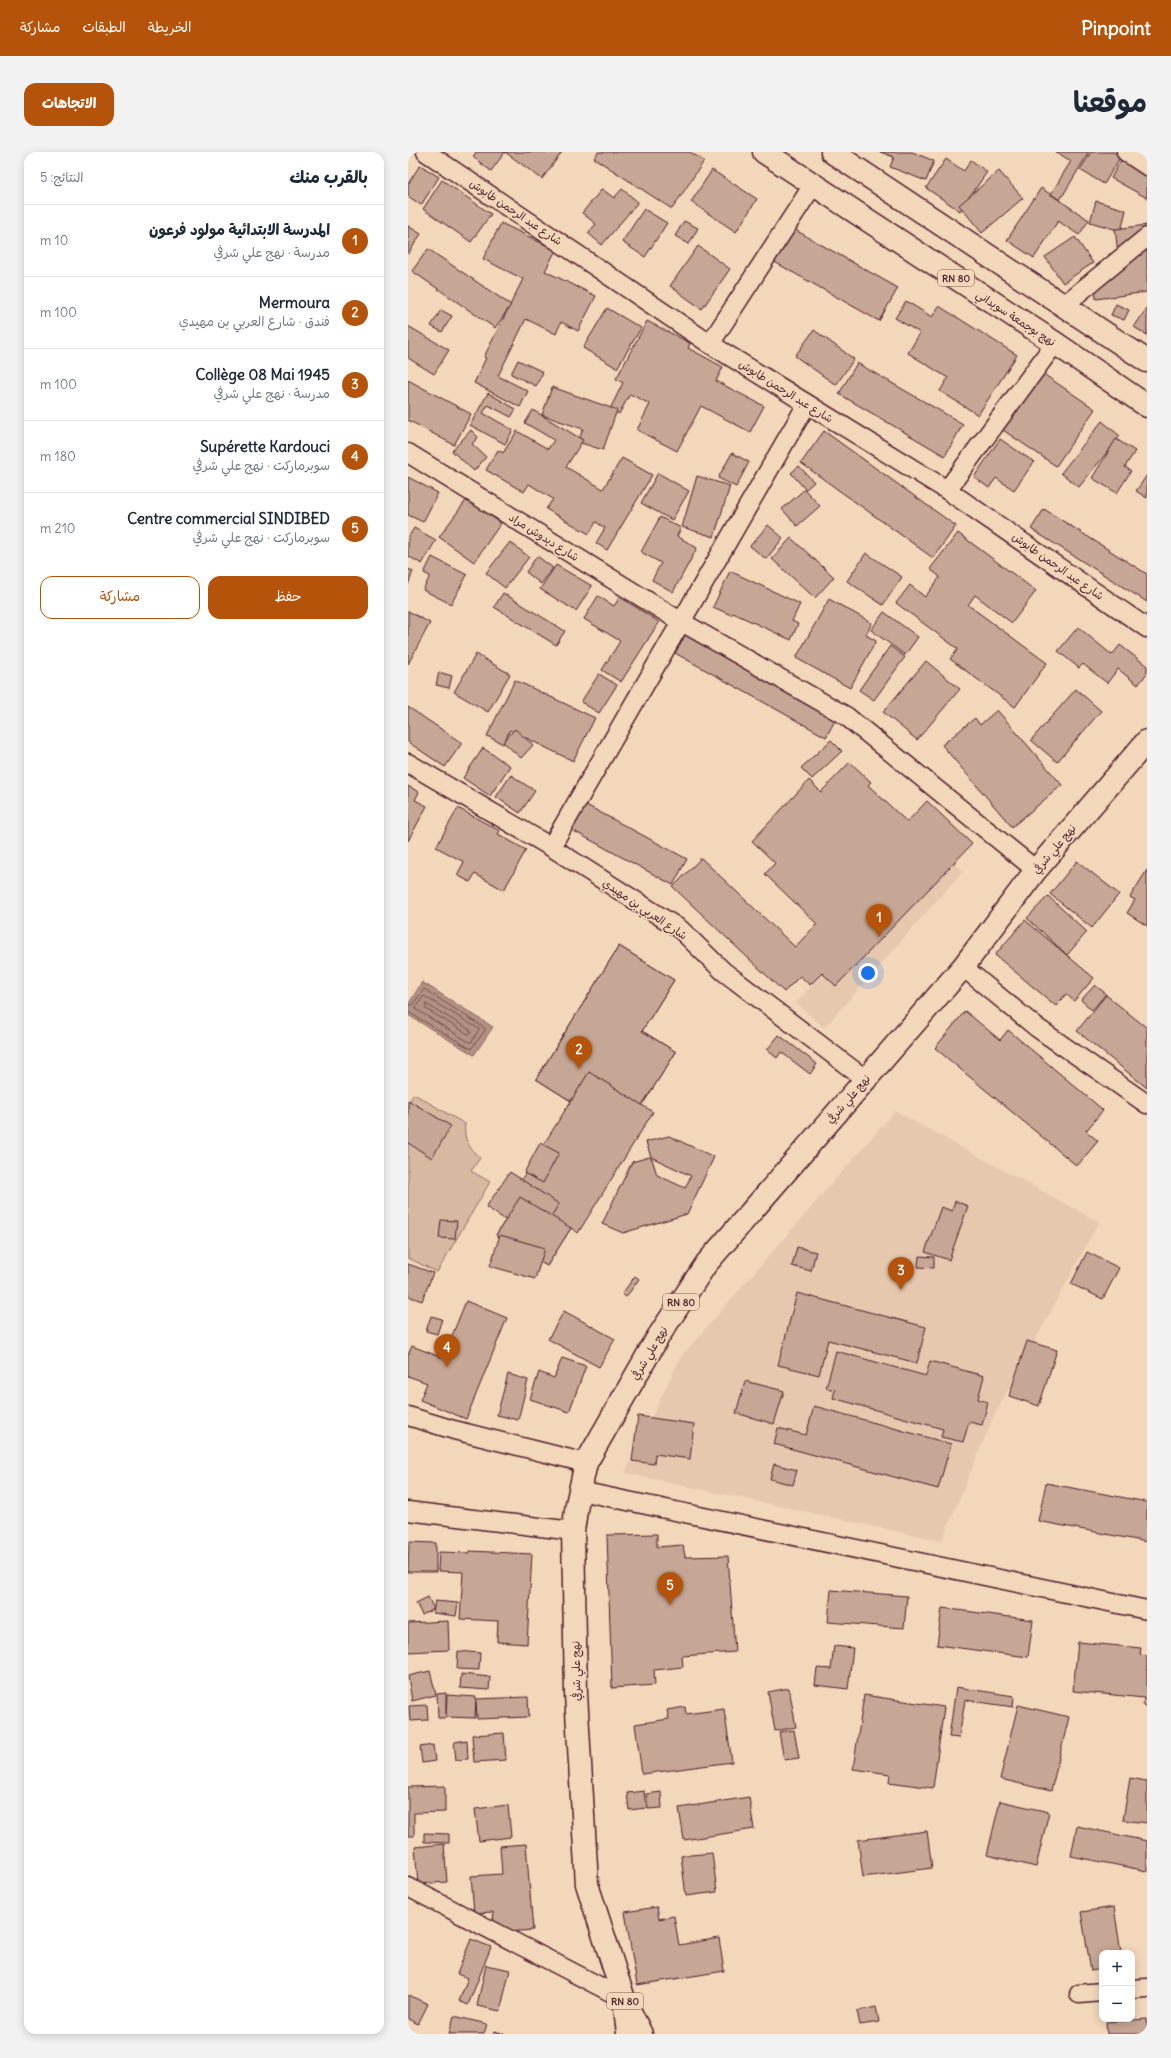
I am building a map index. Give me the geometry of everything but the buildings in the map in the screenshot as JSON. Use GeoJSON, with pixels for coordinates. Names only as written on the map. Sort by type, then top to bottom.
{"type":"FeatureCollection","features":[{"type":"Feature","properties":{"kind":"main road","name":"نهج بوجمعة سويداني"},"geometry":{"type":"LineString","coordinates":[[764,152],[1055,343],[1147,406]]}},
{"type":"Feature","properties":{"kind":"main road"},"geometry":{"type":"LineString","coordinates":[[832,152],[1064,304],[1147,361]]}},
{"type":"Feature","properties":{"kind":"main road","name":"نهج علي شرفي"},"geometry":{"type":"LineString","coordinates":[[642,2034],[624,1999],[587,1884],[576,1694],[573,1531],[586,1463],[658,1336],[706,1264],[865,1079],[964,967],[1036,870],[1147,741]]}},
{"type":"Feature","properties":{"kind":"main road","name":"نهج علي شرفي"},"geometry":{"type":"LineString","coordinates":[[624,1999],[628,2034]]}},
{"type":"Feature","properties":{"kind":"street","name":"شارع عبد الرحمن طابوش"},"geometry":{"type":"LineString","coordinates":[[426,152],[710,344],[947,490],[1147,628]]}},
{"type":"Feature","properties":{"kind":"street"},"geometry":{"type":"LineString","coordinates":[[1126,152],[1147,166]]}},
{"type":"Feature","properties":{"kind":"street"},"geometry":{"type":"LineString","coordinates":[[710,344],[813,185]]}},
{"type":"Feature","properties":{"kind":"street"},"geometry":{"type":"LineString","coordinates":[[1064,304],[1147,237]]}},
{"type":"Feature","properties":{"kind":"street"},"geometry":{"type":"LineString","coordinates":[[947,490],[1055,343]]}},
{"type":"Feature","properties":{"kind":"street"},"geometry":{"type":"LineString","coordinates":[[551,847],[680,621],[807,404]]}},
{"type":"Feature","properties":{"kind":"street","name":"شارع ديدوش مراد"},"geometry":{"type":"LineString","coordinates":[[408,453],[680,621],[846,716],[1036,870]]}},
{"type":"Feature","properties":{"kind":"street","name":"شارع العربي بن مهيدي"},"geometry":{"type":"LineString","coordinates":[[408,763],[551,847],[680,930],[723,971],[865,1079]]}},
{"type":"Feature","properties":{"kind":"street"},"geometry":{"type":"LineString","coordinates":[[964,967],[1036,1027],[1147,1104]]}},
{"type":"Feature","properties":{"kind":"street"},"geometry":{"type":"LineString","coordinates":[[408,1416],[454,1430],[586,1463]]}},
{"type":"Feature","properties":{"kind":"street"},"geometry":{"type":"LineString","coordinates":[[580,1491],[1147,1610]]}},
{"type":"Feature","properties":{"kind":"street"},"geometry":{"type":"LineString","coordinates":[[408,1511],[573,1531]]}},
{"type":"Feature","properties":{"kind":"street"},"geometry":{"type":"LineString","coordinates":[[408,1888],[624,1999]]}},
{"type":"Feature","properties":{"kind":"street"},"geometry":{"type":"LineString","coordinates":[[1135,1989],[1147,1988]]}},
{"type":"Feature","properties":{"kind":"street"},"geometry":{"type":"LineString","coordinates":[[1078,1994],[1099,1992]]}},
{"type":"Feature","properties":{"kind":"shaded area"},"geometry":{"type":"Polygon","coordinates":[[[943,837],[950,859],[963,871],[824,1028],[796,1003],[943,837]]]}},
{"type":"Feature","properties":{"kind":"shaded area"},"geometry":{"type":"Polygon","coordinates":[[[414,1094],[465,1124],[466,1139],[473,1151],[480,1158],[471,1171],[490,1182],[437,1272],[408,1258],[408,1104],[414,1094]]]}},
{"type":"Feature","properties":{"kind":"shaded area"},"geometry":{"type":"Polygon","coordinates":[[[895,1111],[1099,1222],[993,1418],[942,1541],[625,1473],[680,1358],[895,1111]]]}},
{"type":"Feature","properties":{"kind":"water"},"geometry":{"type":"Polygon","coordinates":[[[422,982],[493,1027],[474,1055],[408,1015],[408,1005],[422,982]]]}},
{"type":"Feature","properties":{"kind":"place","name":"المدرسة الابتدائية مولود فرعون"},"geometry":{"type":"Point","coordinates":[879,937]}},
{"type":"Feature","properties":{"kind":"place","name":"Mermoura"},"geometry":{"type":"Point","coordinates":[579,1069]}},
{"type":"Feature","properties":{"kind":"place","name":"Collège 08 Mai 1945"},"geometry":{"type":"Point","coordinates":[901,1290]}},
{"type":"Feature","properties":{"kind":"place","name":"Supérette Kardouci"},"geometry":{"type":"Point","coordinates":[447,1367]}},
{"type":"Feature","properties":{"kind":"place","name":"Centre commercial SINDIBED"},"geometry":{"type":"Point","coordinates":[670,1605]}}]}
